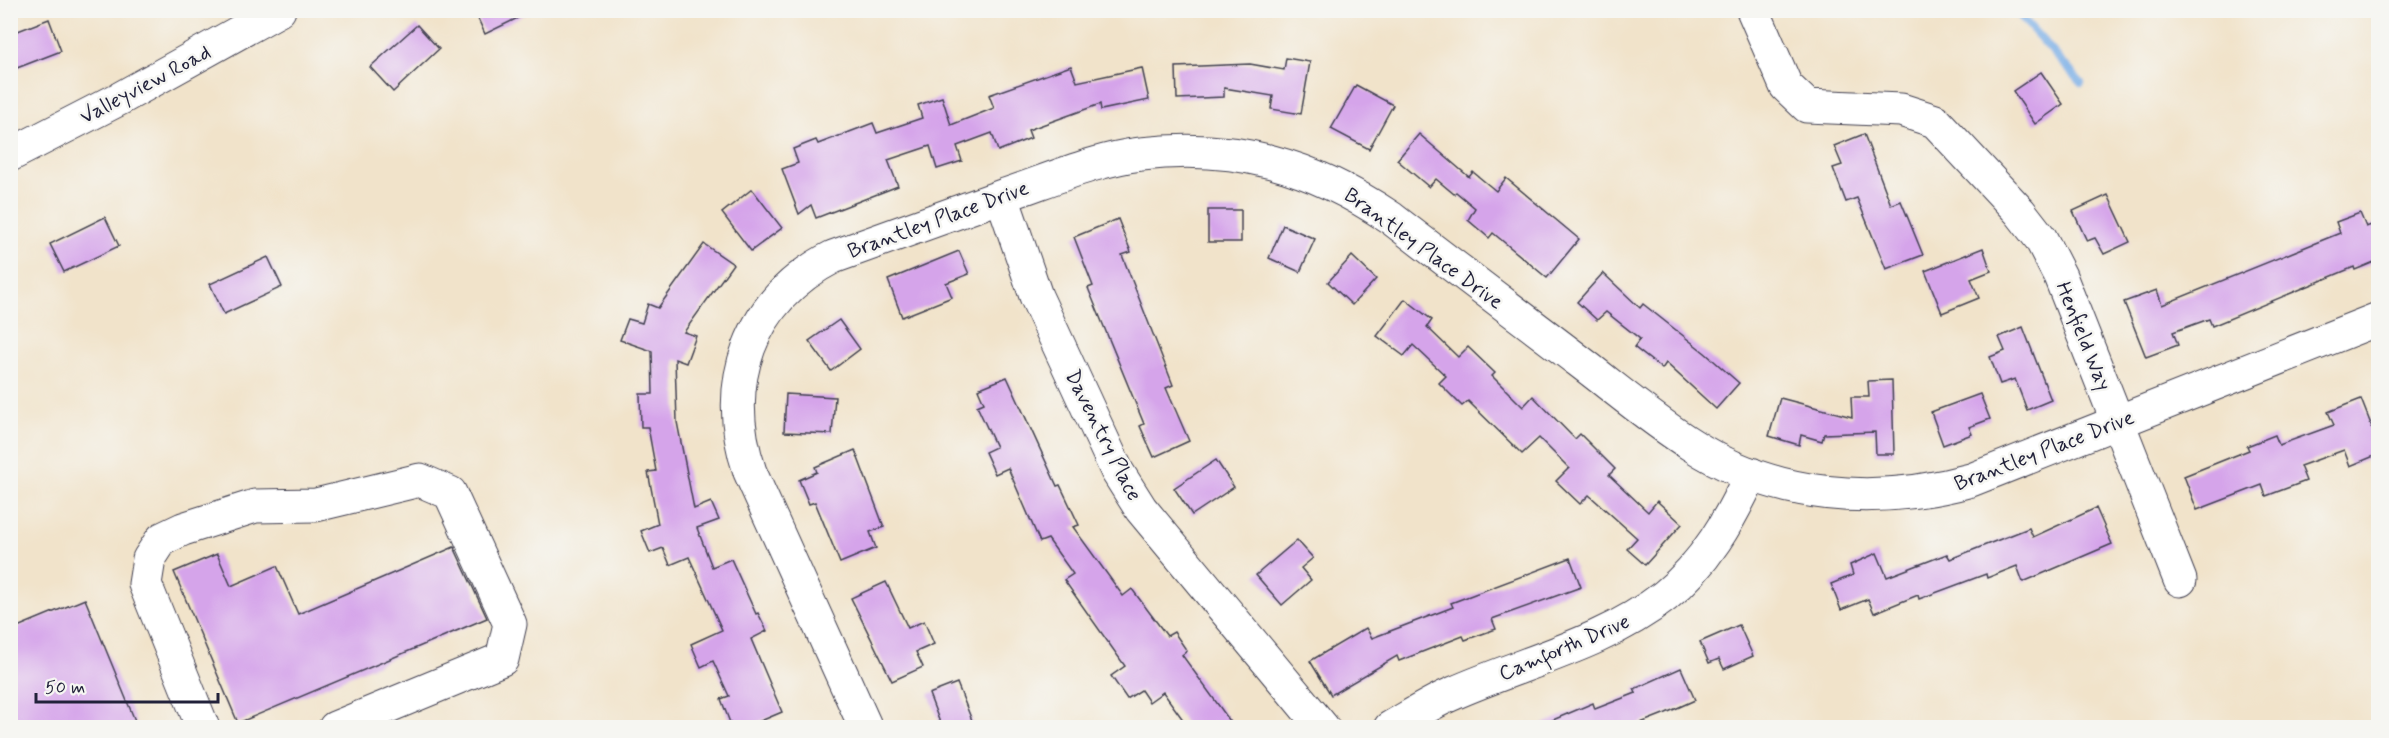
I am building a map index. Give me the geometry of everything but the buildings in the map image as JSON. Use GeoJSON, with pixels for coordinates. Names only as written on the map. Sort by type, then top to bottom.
{"type":"FeatureCollection","features":[{"type":"Feature","properties":{"kind":"street","name":"Valleyview Road"},"geometry":{"type":"LineString","coordinates":[[10,155],[121,98],[279,10]]}},
{"type":"Feature","properties":{"kind":"street","name":"Henfield Way"},"geometry":{"type":"LineString","coordinates":[[1753,10],[1786,86],[1808,106],[1901,110],[1935,121],[2020,212],[2041,239],[2060,276],[2180,580]]}},
{"type":"Feature","properties":{"kind":"street","name":"Brantley Place Drive"},"geometry":{"type":"LineString","coordinates":[[866,728],[742,450],[737,402],[742,367],[754,333],[767,313],[790,286],[819,264],[833,257],[1079,170],[1139,154],[1210,151],[1280,163],[1320,177],[1359,196],[1391,218],[1691,445],[1751,474],[1785,486],[1834,494],[1892,495],[1971,480],[2379,319]]}},
{"type":"Feature","properties":{"kind":"street","name":"Daventry Place"},"geometry":{"type":"LineString","coordinates":[[1002,197],[1036,296],[1117,471],[1141,509],[1323,728]]}},
{"type":"Feature","properties":{"kind":"street","name":"Camforth Drive"},"geometry":{"type":"LineString","coordinates":[[1390,728],[1453,693],[1608,631],[1638,615],[1666,595],[1709,551],[1733,514],[1751,474]]}},
{"type":"Feature","properties":{"kind":"street"},"geometry":{"type":"LineString","coordinates":[[203,728],[145,584],[149,559],[162,539],[183,529],[255,506],[316,505],[420,480],[450,493],[510,624],[506,652],[502,659],[335,728]]}},
{"type":"Feature","properties":{"kind":"waterway"},"geometry":{"type":"LineString","coordinates":[[2015,10],[2081,83]]}}]}
